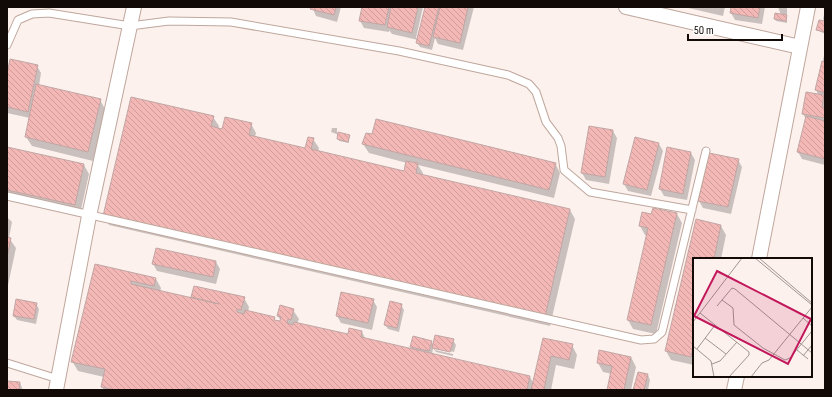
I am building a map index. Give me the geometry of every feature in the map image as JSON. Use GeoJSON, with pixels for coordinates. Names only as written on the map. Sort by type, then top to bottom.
{"type":"FeatureCollection","features":[{"type":"Feature","properties":{"kind":"street"},"geometry":{"type":"LineString","coordinates":[[57,385],[89,216],[134,7]]}},
{"type":"Feature","properties":{"kind":"street"},"geometry":{"type":"LineString","coordinates":[[626,7],[650,10],[800,47]]}},
{"type":"Feature","properties":{"kind":"street"},"geometry":{"type":"LineString","coordinates":[[759,258],[808,7]]}},
{"type":"Feature","properties":{"kind":"street"},"geometry":{"type":"LineString","coordinates":[[734,390],[737,377]]}},
{"type":"Feature","properties":{"kind":"lane"},"geometry":{"type":"LineString","coordinates":[[7,45],[18,20],[32,14],[49,12],[130,26],[169,22],[231,22],[399,51],[519,79],[529,84],[536,92],[546,122],[558,138],[561,146],[564,170],[590,192],[692,210]]}},
{"type":"Feature","properties":{"kind":"lane"},"geometry":{"type":"LineString","coordinates":[[7,196],[89,216],[641,340],[654,339],[662,332],[706,151]]}},
{"type":"Feature","properties":{"kind":"lane"},"geometry":{"type":"LineString","coordinates":[[7,363],[57,385]]}},
{"type":"Feature","properties":{"kind":"building"},"geometry":{"type":"Polygon","coordinates":[[[311,7],[336,7],[334,15],[310,9],[311,7]]]}},
{"type":"Feature","properties":{"kind":"building"},"geometry":{"type":"Polygon","coordinates":[[[362,7],[389,7],[385,25],[359,21],[362,7]]]}},
{"type":"Feature","properties":{"kind":"building"},"geometry":{"type":"Polygon","coordinates":[[[391,7],[418,7],[412,33],[387,27],[391,7]]]}},
{"type":"Feature","properties":{"kind":"building"},"geometry":{"type":"Polygon","coordinates":[[[425,7],[439,7],[429,46],[416,43],[425,7]]]}},
{"type":"Feature","properties":{"kind":"building"},"geometry":{"type":"Polygon","coordinates":[[[440,7],[468,7],[460,43],[433,37],[440,7]]]}},
{"type":"Feature","properties":{"kind":"building"},"geometry":{"type":"Polygon","coordinates":[[[731,7],[760,7],[758,18],[730,13],[731,7]]]}},
{"type":"Feature","properties":{"kind":"building"},"geometry":{"type":"Polygon","coordinates":[[[775,13],[787,15],[786,21],[774,19],[775,13]]]}},
{"type":"Feature","properties":{"kind":"building"},"geometry":{"type":"Polygon","coordinates":[[[819,20],[825,21],[825,32],[816,30],[819,20]]]}},
{"type":"Feature","properties":{"kind":"building"},"geometry":{"type":"Polygon","coordinates":[[[10,59],[38,65],[28,112],[7,107],[7,74],[10,59]]]}},
{"type":"Feature","properties":{"kind":"building"},"geometry":{"type":"Polygon","coordinates":[[[822,61],[825,62],[825,93],[815,90],[822,61]]]}},
{"type":"Feature","properties":{"kind":"building"},"geometry":{"type":"Polygon","coordinates":[[[36,84],[101,99],[88,152],[25,137],[36,84]]]}},
{"type":"Feature","properties":{"kind":"building"},"geometry":{"type":"Polygon","coordinates":[[[806,92],[824,95],[822,107],[825,108],[825,118],[802,114],[806,92]]]}},
{"type":"Feature","properties":{"kind":"building"},"geometry":{"type":"Polygon","coordinates":[[[131,97],[214,116],[211,126],[222,129],[225,117],[252,123],[249,135],[305,148],[308,137],[314,138],[311,149],[404,171],[406,161],[418,163],[416,173],[570,209],[545,317],[103,216],[131,97]]]}},
{"type":"Feature","properties":{"kind":"building"},"geometry":{"type":"Polygon","coordinates":[[[806,116],[825,121],[825,159],[797,152],[806,116]]]}},
{"type":"Feature","properties":{"kind":"building"},"geometry":{"type":"Polygon","coordinates":[[[376,119],[556,163],[549,190],[362,144],[366,133],[372,134],[376,119]]]}},
{"type":"Feature","properties":{"kind":"building"},"geometry":{"type":"Polygon","coordinates":[[[589,126],[613,130],[605,177],[581,173],[589,126]]]}},
{"type":"Feature","properties":{"kind":"building"},"geometry":{"type":"Polygon","coordinates":[[[338,132],[350,135],[348,142],[337,139],[338,132]]]}},
{"type":"Feature","properties":{"kind":"building"},"geometry":{"type":"Polygon","coordinates":[[[635,137],[659,143],[647,190],[623,184],[635,137]]]}},
{"type":"Feature","properties":{"kind":"building"},"geometry":{"type":"Polygon","coordinates":[[[7,147],[84,164],[75,205],[7,190],[7,147]]]}},
{"type":"Feature","properties":{"kind":"building"},"geometry":{"type":"Polygon","coordinates":[[[667,147],[691,152],[683,194],[659,189],[667,147]]]}},
{"type":"Feature","properties":{"kind":"building"},"geometry":{"type":"Polygon","coordinates":[[[709,153],[739,159],[728,207],[698,201],[709,153]]]}},
{"type":"Feature","properties":{"kind":"building"},"geometry":{"type":"Polygon","coordinates":[[[653,208],[677,213],[651,325],[627,320],[648,228],[639,226],[642,212],[651,214],[653,208]]]}},
{"type":"Feature","properties":{"kind":"building"},"geometry":{"type":"Polygon","coordinates":[[[696,219],[721,225],[714,258],[693,258],[693,347],[691,357],[665,351],[696,219]]]}},
{"type":"Feature","properties":{"kind":"building"},"geometry":{"type":"Polygon","coordinates":[[[7,237],[11,238],[7,258],[7,237]]]}},
{"type":"Feature","properties":{"kind":"building"},"geometry":{"type":"Polygon","coordinates":[[[156,248],[216,261],[213,277],[152,264],[156,248]]]}},
{"type":"Feature","properties":{"kind":"building"},"geometry":{"type":"Polygon","coordinates":[[[95,264],[156,278],[154,286],[131,281],[131,284],[219,304],[191,297],[194,286],[245,297],[241,310],[237,309],[237,312],[244,314],[245,310],[275,317],[274,320],[280,321],[281,317],[277,316],[280,305],[294,309],[291,320],[288,319],[287,323],[293,325],[294,322],[348,334],[349,328],[362,331],[361,337],[530,376],[527,390],[194,390],[187,388],[187,390],[115,390],[101,387],[105,369],[71,362],[95,264]]]}},
{"type":"Feature","properties":{"kind":"building"},"geometry":{"type":"Polygon","coordinates":[[[341,292],[374,299],[368,323],[336,316],[341,292]]]}},
{"type":"Feature","properties":{"kind":"building"},"geometry":{"type":"Polygon","coordinates":[[[16,299],[37,303],[34,319],[13,316],[16,299]]]}},
{"type":"Feature","properties":{"kind":"building"},"geometry":{"type":"Polygon","coordinates":[[[390,301],[402,304],[397,328],[384,325],[390,301]]]}},
{"type":"Feature","properties":{"kind":"building"},"geometry":{"type":"Polygon","coordinates":[[[435,335],[454,339],[450,352],[432,348],[435,335]]]}},
{"type":"Feature","properties":{"kind":"building"},"geometry":{"type":"Polygon","coordinates":[[[413,336],[432,341],[429,351],[410,347],[413,336]]]}},
{"type":"Feature","properties":{"kind":"building"},"geometry":{"type":"Polygon","coordinates":[[[543,338],[573,344],[569,360],[551,356],[544,390],[531,390],[543,338]]]}},
{"type":"Feature","properties":{"kind":"building"},"geometry":{"type":"Polygon","coordinates":[[[599,350],[631,357],[624,390],[607,390],[612,366],[597,363],[599,350]]]}},
{"type":"Feature","properties":{"kind":"building"},"geometry":{"type":"Polygon","coordinates":[[[638,372],[648,374],[644,390],[633,390],[638,372]]]}},
{"type":"Feature","properties":{"kind":"building"},"geometry":{"type":"Polygon","coordinates":[[[7,381],[20,382],[19,390],[7,390],[7,381]]]}}]}
